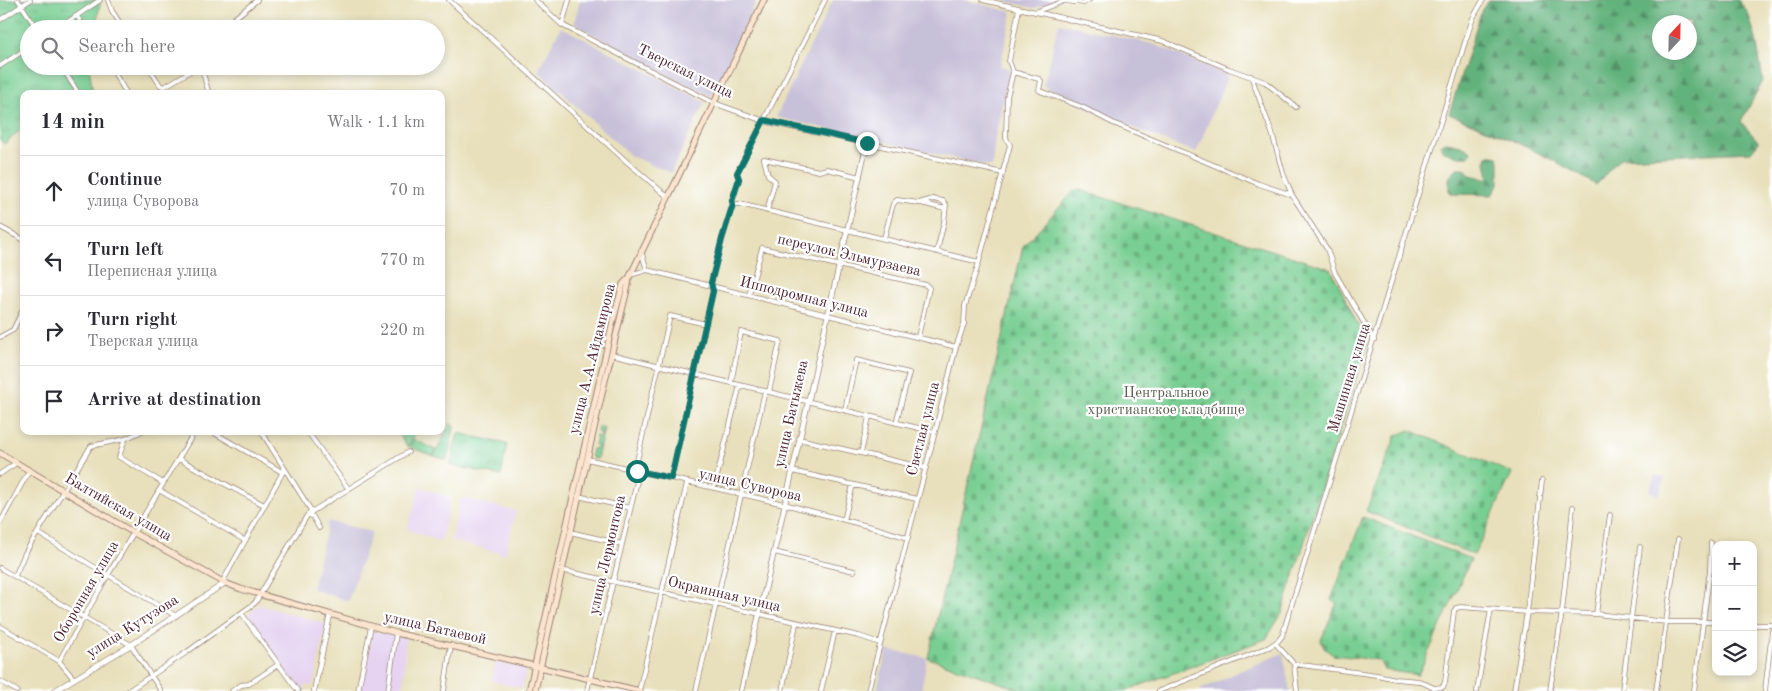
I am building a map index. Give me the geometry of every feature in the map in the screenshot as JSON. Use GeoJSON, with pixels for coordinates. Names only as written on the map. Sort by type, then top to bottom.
{"type":"FeatureCollection","features":[{"type":"Feature","properties":{"kind":"main road","name":"улица А.А.Айдамирова"},"geometry":{"type":"LineString","coordinates":[[535,691],[537,667],[607,345],[625,285],[764,0]]}},
{"type":"Feature","properties":{"kind":"main road","name":"улица А.А.Айдамирова"},"geometry":{"type":"LineString","coordinates":[[529,691],[537,667],[570,532],[625,285]]}},
{"type":"Feature","properties":{"kind":"main road","name":"Балтийская улица"},"geometry":{"type":"LineString","coordinates":[[0,453],[134,533],[224,582]]}},
{"type":"Feature","properties":{"kind":"main road","name":"улица Батаевой"},"geometry":{"type":"LineString","coordinates":[[224,582],[260,595],[396,633],[640,691]]}},
{"type":"Feature","properties":{"kind":"street"},"geometry":{"type":"LineString","coordinates":[[18,0],[31,20]]}},
{"type":"Feature","properties":{"kind":"street"},"geometry":{"type":"LineString","coordinates":[[0,20],[30,0]]}},
{"type":"Feature","properties":{"kind":"street"},"geometry":{"type":"LineString","coordinates":[[71,20],[100,0]]}},
{"type":"Feature","properties":{"kind":"street"},"geometry":{"type":"LineString","coordinates":[[108,0],[118,20]]}},
{"type":"Feature","properties":{"kind":"street"},"geometry":{"type":"LineString","coordinates":[[232,20],[257,0]]}},
{"type":"Feature","properties":{"kind":"street"},"geometry":{"type":"LineString","coordinates":[[449,0],[619,155],[668,197]]}},
{"type":"Feature","properties":{"kind":"street","name":"Тверская улица"},"geometry":{"type":"LineString","coordinates":[[535,0],[562,25],[714,103],[764,120],[1002,173]]}},
{"type":"Feature","properties":{"kind":"street"},"geometry":{"type":"LineString","coordinates":[[562,25],[569,0]]}},
{"type":"Feature","properties":{"kind":"street"},"geometry":{"type":"LineString","coordinates":[[671,478],[713,291],[711,283],[739,179],[737,173],[825,0]]}},
{"type":"Feature","properties":{"kind":"street"},"geometry":{"type":"LineString","coordinates":[[983,0],[1163,41],[1264,82],[1296,107]]}},
{"type":"Feature","properties":{"kind":"street"},"geometry":{"type":"LineString","coordinates":[[1036,12],[1064,2],[1087,3],[1089,0]]}},
{"type":"Feature","properties":{"kind":"street","name":"Машинная улица"},"geometry":{"type":"LineString","coordinates":[[1275,643],[1283,633],[1466,38],[1473,18],[1483,0]]}},
{"type":"Feature","properties":{"kind":"street","name":"Светлая улица"},"geometry":{"type":"LineString","coordinates":[[868,691],[956,347],[961,335],[966,306],[1010,145],[1006,138],[1009,84],[1013,72],[1009,62],[1020,9]]}},
{"type":"Feature","properties":{"kind":"street"},"geometry":{"type":"LineString","coordinates":[[77,16],[80,20]]}},
{"type":"Feature","properties":{"kind":"street"},"geometry":{"type":"LineString","coordinates":[[0,66],[20,54]]}},
{"type":"Feature","properties":{"kind":"street"},"geometry":{"type":"LineString","coordinates":[[1013,72],[1039,79],[1041,81],[1040,91],[1082,107],[1113,123],[1259,184],[1292,195]]}},
{"type":"Feature","properties":{"kind":"street"},"geometry":{"type":"LineString","coordinates":[[67,75],[76,90]]}},
{"type":"Feature","properties":{"kind":"street"},"geometry":{"type":"LineString","coordinates":[[116,75],[125,90]]}},
{"type":"Feature","properties":{"kind":"street"},"geometry":{"type":"LineString","coordinates":[[154,75],[164,87],[185,75]]}},
{"type":"Feature","properties":{"kind":"street"},"geometry":{"type":"LineString","coordinates":[[203,75],[208,90]]}},
{"type":"Feature","properties":{"kind":"street"},"geometry":{"type":"LineString","coordinates":[[1251,76],[1292,195],[1327,250],[1335,273],[1374,340]]}},
{"type":"Feature","properties":{"kind":"street","name":"улица Батыжева"},"geometry":{"type":"LineString","coordinates":[[740,691],[774,552],[867,143]]}},
{"type":"Feature","properties":{"kind":"street"},"geometry":{"type":"LineString","coordinates":[[767,211],[775,181],[768,175],[764,159],[818,171],[827,169],[860,177]]}},
{"type":"Feature","properties":{"kind":"street"},"geometry":{"type":"LineString","coordinates":[[884,238],[893,204],[897,200],[919,203],[933,199],[938,200],[945,202],[945,209],[937,251]]}},
{"type":"Feature","properties":{"kind":"street"},"geometry":{"type":"LineString","coordinates":[[733,204],[848,229],[979,262]]}},
{"type":"Feature","properties":{"kind":"street"},"geometry":{"type":"LineString","coordinates":[[0,228],[20,238]]}},
{"type":"Feature","properties":{"kind":"street","name":"переулок Эльмурзаева"},"geometry":{"type":"LineString","coordinates":[[749,296],[762,248],[840,264],[928,286],[918,338]]}},
{"type":"Feature","properties":{"kind":"street"},"geometry":{"type":"LineString","coordinates":[[629,276],[647,270],[641,251]]}},
{"type":"Feature","properties":{"kind":"street","name":"Ипподромная улица"},"geometry":{"type":"LineString","coordinates":[[647,270],[956,347]]}},
{"type":"Feature","properties":{"kind":"street"},"geometry":{"type":"LineString","coordinates":[[0,337],[13,330],[20,315]]}},
{"type":"Feature","properties":{"kind":"street","name":"улица Лермонтова"},"geometry":{"type":"LineString","coordinates":[[587,691],[638,477],[636,465],[670,316],[706,324]]}},
{"type":"Feature","properties":{"kind":"street"},"geometry":{"type":"LineString","coordinates":[[696,691],[741,494],[780,341],[742,332],[731,383]]}},
{"type":"Feature","properties":{"kind":"street"},"geometry":{"type":"LineString","coordinates":[[611,354],[935,432]]}},
{"type":"Feature","properties":{"kind":"street"},"geometry":{"type":"LineString","coordinates":[[844,410],[856,360],[909,372],[896,423]]}},
{"type":"Feature","properties":{"kind":"street"},"geometry":{"type":"LineString","coordinates":[[714,488],[740,385]]}},
{"type":"Feature","properties":{"kind":"street"},"geometry":{"type":"LineString","coordinates":[[861,453],[870,417]]}},
{"type":"Feature","properties":{"kind":"street"},"geometry":{"type":"LineString","coordinates":[[15,576],[25,553],[50,511],[93,445],[125,440],[134,435]]}},
{"type":"Feature","properties":{"kind":"street","name":"Оборонная улица"},"geometry":{"type":"LineString","coordinates":[[59,661],[108,575],[193,435]]}},
{"type":"Feature","properties":{"kind":"street"},"geometry":{"type":"LineString","coordinates":[[218,435],[283,471]]}},
{"type":"Feature","properties":{"kind":"street"},"geometry":{"type":"LineString","coordinates":[[262,435],[320,528]]}},
{"type":"Feature","properties":{"kind":"street"},"geometry":{"type":"LineString","coordinates":[[310,435],[348,488]]}},
{"type":"Feature","properties":{"kind":"street"},"geometry":{"type":"LineString","coordinates":[[799,439],[926,468]]}},
{"type":"Feature","properties":{"kind":"street"},"geometry":{"type":"LineString","coordinates":[[125,440],[119,457],[163,483]]}},
{"type":"Feature","properties":{"kind":"street"},"geometry":{"type":"LineString","coordinates":[[128,691],[256,603],[310,513],[408,452]]}},
{"type":"Feature","properties":{"kind":"street"},"geometry":{"type":"LineString","coordinates":[[179,459],[264,505]]}},
{"type":"Feature","properties":{"kind":"street","name":"улица Суворова"},"geometry":{"type":"LineString","coordinates":[[587,459],[784,504],[879,528],[908,538]]}},
{"type":"Feature","properties":{"kind":"street"},"geometry":{"type":"LineString","coordinates":[[0,474],[16,463]]}},
{"type":"Feature","properties":{"kind":"street"},"geometry":{"type":"LineString","coordinates":[[0,524],[29,471]]}},
{"type":"Feature","properties":{"kind":"street"},"geometry":{"type":"LineString","coordinates":[[224,582],[244,540],[283,471]]}},
{"type":"Feature","properties":{"kind":"street"},"geometry":{"type":"LineString","coordinates":[[792,471],[917,499]]}},
{"type":"Feature","properties":{"kind":"street"},"geometry":{"type":"LineString","coordinates":[[1514,691],[1527,612],[1542,481]]}},
{"type":"Feature","properties":{"kind":"street"},"geometry":{"type":"LineString","coordinates":[[640,691],[687,482]]}},
{"type":"Feature","properties":{"kind":"street"},"geometry":{"type":"LineString","coordinates":[[844,520],[853,485]]}},
{"type":"Feature","properties":{"kind":"street"},"geometry":{"type":"LineString","coordinates":[[159,490],[244,540]]}},
{"type":"Feature","properties":{"kind":"street"},"geometry":{"type":"LineString","coordinates":[[578,496],[630,508]]}},
{"type":"Feature","properties":{"kind":"street"},"geometry":{"type":"LineString","coordinates":[[1550,691],[1562,612],[1573,507]]}},
{"type":"Feature","properties":{"kind":"street"},"geometry":{"type":"LineString","coordinates":[[1596,614],[1610,515]]}},
{"type":"Feature","properties":{"kind":"street"},"geometry":{"type":"LineString","coordinates":[[570,532],[622,544]]}},
{"type":"Feature","properties":{"kind":"street"},"geometry":{"type":"LineString","coordinates":[[38,533],[176,616]]}},
{"type":"Feature","properties":{"kind":"street"},"geometry":{"type":"LineString","coordinates":[[1656,691],[1678,539]]}},
{"type":"Feature","properties":{"kind":"street"},"geometry":{"type":"LineString","coordinates":[[1694,691],[1710,570],[1711,543]]}},
{"type":"Feature","properties":{"kind":"street"},"geometry":{"type":"LineString","coordinates":[[1622,691],[1640,547]]}},
{"type":"Feature","properties":{"kind":"street"},"geometry":{"type":"LineString","coordinates":[[774,552],[854,571]]}},
{"type":"Feature","properties":{"kind":"street"},"geometry":{"type":"LineString","coordinates":[[0,568],[131,645],[161,691]]}},
{"type":"Feature","properties":{"kind":"street","name":"Окраинная улица"},"geometry":{"type":"LineString","coordinates":[[561,570],[880,642]]}},
{"type":"Feature","properties":{"kind":"street","name":"улица Кутузова"},"geometry":{"type":"LineString","coordinates":[[54,691],[131,645],[224,582]]}},
{"type":"Feature","properties":{"kind":"street"},"geometry":{"type":"LineString","coordinates":[[1294,664],[1396,679],[1419,680],[1434,688],[1443,687],[1456,608],[1596,614],[1666,622],[1712,622]]}},
{"type":"Feature","properties":{"kind":"street"},"geometry":{"type":"LineString","coordinates":[[1477,691],[1491,610]]}},
{"type":"Feature","properties":{"kind":"street"},"geometry":{"type":"LineString","coordinates":[[242,614],[298,691]]}},
{"type":"Feature","properties":{"kind":"street"},"geometry":{"type":"LineString","coordinates":[[314,691],[330,615]]}},
{"type":"Feature","properties":{"kind":"street"},"geometry":{"type":"LineString","coordinates":[[782,691],[796,624]]}},
{"type":"Feature","properties":{"kind":"street"},"geometry":{"type":"LineString","coordinates":[[1757,625],[1772,625]]}},
{"type":"Feature","properties":{"kind":"street"},"geometry":{"type":"LineString","coordinates":[[0,626],[59,661],[74,679]]}},
{"type":"Feature","properties":{"kind":"street"},"geometry":{"type":"LineString","coordinates":[[358,691],[371,626]]}},
{"type":"Feature","properties":{"kind":"street"},"geometry":{"type":"LineString","coordinates":[[821,691],[835,631]]}},
{"type":"Feature","properties":{"kind":"street"},"geometry":{"type":"LineString","coordinates":[[1765,691],[1772,631]]}},
{"type":"Feature","properties":{"kind":"street"},"geometry":{"type":"LineString","coordinates":[[388,691],[396,633]]}},
{"type":"Feature","properties":{"kind":"street"},"geometry":{"type":"LineString","coordinates":[[1159,691],[1275,643],[1294,664],[1297,691]]}},
{"type":"Feature","properties":{"kind":"street"},"geometry":{"type":"LineString","coordinates":[[444,691],[451,645]]}},
{"type":"Feature","properties":{"kind":"street"},"geometry":{"type":"LineString","coordinates":[[232,691],[241,685],[249,684],[279,664]]}},
{"type":"Feature","properties":{"kind":"street"},"geometry":{"type":"LineString","coordinates":[[0,681],[17,691]]}},
{"type":"Feature","properties":{"kind":"shaded area"},"geometry":{"type":"Polygon","coordinates":[[[580,0],[757,0],[711,96],[638,61],[574,23],[580,0]]]}},
{"type":"Feature","properties":{"kind":"shaded area"},"geometry":{"type":"Polygon","coordinates":[[[833,0],[964,0],[1012,12],[1000,66],[1010,68],[995,137],[992,167],[776,117],[833,0]]]}},
{"type":"Feature","properties":{"kind":"shaded area"},"geometry":{"type":"Polygon","coordinates":[[[1001,0],[1060,0],[1034,8],[1001,0]]]}},
{"type":"Feature","properties":{"kind":"shaded area"},"geometry":{"type":"Polygon","coordinates":[[[1059,23],[1153,44],[1228,75],[1196,153],[1106,117],[1043,86],[1059,23]]]}},
{"type":"Feature","properties":{"kind":"shaded area"},"geometry":{"type":"Polygon","coordinates":[[[561,27],[705,102],[671,173],[631,156],[538,71],[561,27]]]}},
{"type":"Feature","properties":{"kind":"shaded area"},"geometry":{"type":"Polygon","coordinates":[[[1655,475],[1665,478],[1659,495],[1649,491],[1655,475]]]}},
{"type":"Feature","properties":{"kind":"shaded area"},"geometry":{"type":"Polygon","coordinates":[[[420,487],[451,498],[441,542],[407,529],[420,487]]]}},
{"type":"Feature","properties":{"kind":"shaded area"},"geometry":{"type":"Polygon","coordinates":[[[461,498],[516,511],[505,554],[451,541],[461,498]]]}},
{"type":"Feature","properties":{"kind":"shaded area"},"geometry":{"type":"Polygon","coordinates":[[[328,521],[372,532],[348,601],[312,589],[328,521]]]}},
{"type":"Feature","properties":{"kind":"shaded area"},"geometry":{"type":"Polygon","coordinates":[[[259,605],[326,624],[313,686],[305,685],[304,691],[300,690],[247,615],[259,605]]]}},
{"type":"Feature","properties":{"kind":"shaded area"},"geometry":{"type":"Polygon","coordinates":[[[372,631],[406,638],[403,691],[360,691],[372,631]]]}},
{"type":"Feature","properties":{"kind":"shaded area"},"geometry":{"type":"Polygon","coordinates":[[[887,650],[927,658],[921,691],[877,691],[887,650]]]}},
{"type":"Feature","properties":{"kind":"shaded area"},"geometry":{"type":"Polygon","coordinates":[[[1283,653],[1290,691],[1198,691],[1240,671],[1283,653]]]}},
{"type":"Feature","properties":{"kind":"shaded area"},"geometry":{"type":"Polygon","coordinates":[[[496,662],[526,669],[522,688],[492,681],[496,662]]]}},
{"type":"Feature","properties":{"kind":"green space"},"geometry":{"type":"Polygon","coordinates":[[[0,0],[101,0],[97,20],[20,20],[20,75],[90,75],[92,90],[20,90],[20,130],[4,144],[0,140],[0,0]]]}},
{"type":"Feature","properties":{"kind":"green space"},"geometry":{"type":"Polygon","coordinates":[[[1490,0],[1738,0],[1748,13],[1756,39],[1763,81],[1741,122],[1759,142],[1751,152],[1620,158],[1596,185],[1561,164],[1524,146],[1449,114],[1482,9],[1490,0]]]}},
{"type":"Feature","properties":{"kind":"green space"},"geometry":{"type":"Polygon","coordinates":[[[1447,142],[1461,145],[1471,152],[1469,156],[1449,154],[1443,151],[1442,143],[1447,142]]]}},
{"type":"Feature","properties":{"kind":"green space"},"geometry":{"type":"Polygon","coordinates":[[[1489,155],[1498,157],[1499,162],[1499,184],[1492,195],[1453,194],[1449,191],[1449,178],[1457,168],[1465,168],[1470,175],[1488,179],[1486,158],[1489,155]]]}},
{"type":"Feature","properties":{"kind":"green space","name":"Центральное христианское кладбище"},"geometry":{"type":"Polygon","coordinates":[[[1076,189],[1331,269],[1367,344],[1282,613],[1266,639],[1125,691],[1024,691],[928,658],[1023,246],[1076,189]]]}},
{"type":"Feature","properties":{"kind":"green space"},"geometry":{"type":"Polygon","coordinates":[[[450,424],[454,426],[447,460],[434,456],[450,424]]]}},
{"type":"Feature","properties":{"kind":"green space"},"geometry":{"type":"Polygon","coordinates":[[[598,427],[604,428],[597,459],[592,458],[591,454],[592,449],[598,446],[594,445],[596,443],[596,436],[601,437],[601,433],[597,432],[598,427]]]}},
{"type":"Feature","properties":{"kind":"green space"},"geometry":{"type":"Polygon","coordinates":[[[1410,430],[1512,473],[1474,555],[1366,511],[1396,436],[1410,430]]]}},
{"type":"Feature","properties":{"kind":"green space"},"geometry":{"type":"Polygon","coordinates":[[[458,433],[507,444],[501,476],[450,465],[458,433]]]}},
{"type":"Feature","properties":{"kind":"green space"},"geometry":{"type":"Polygon","coordinates":[[[400,435],[414,435],[409,447],[400,435]]]}},
{"type":"Feature","properties":{"kind":"green space"},"geometry":{"type":"Polygon","coordinates":[[[413,439],[436,450],[433,456],[410,447],[413,439]]]}},
{"type":"Feature","properties":{"kind":"green space"},"geometry":{"type":"Polygon","coordinates":[[[1363,517],[1471,559],[1418,675],[1384,670],[1379,660],[1333,655],[1324,648],[1321,640],[1337,603],[1331,600],[1363,517]]]}},
{"type":"Feature","properties":{"kind":"route"},"geometry":{"type":"LineString","coordinates":[[637,471],[671,478],[713,291],[711,283],[739,179],[737,173],[764,120],[867,143]]}}]}
